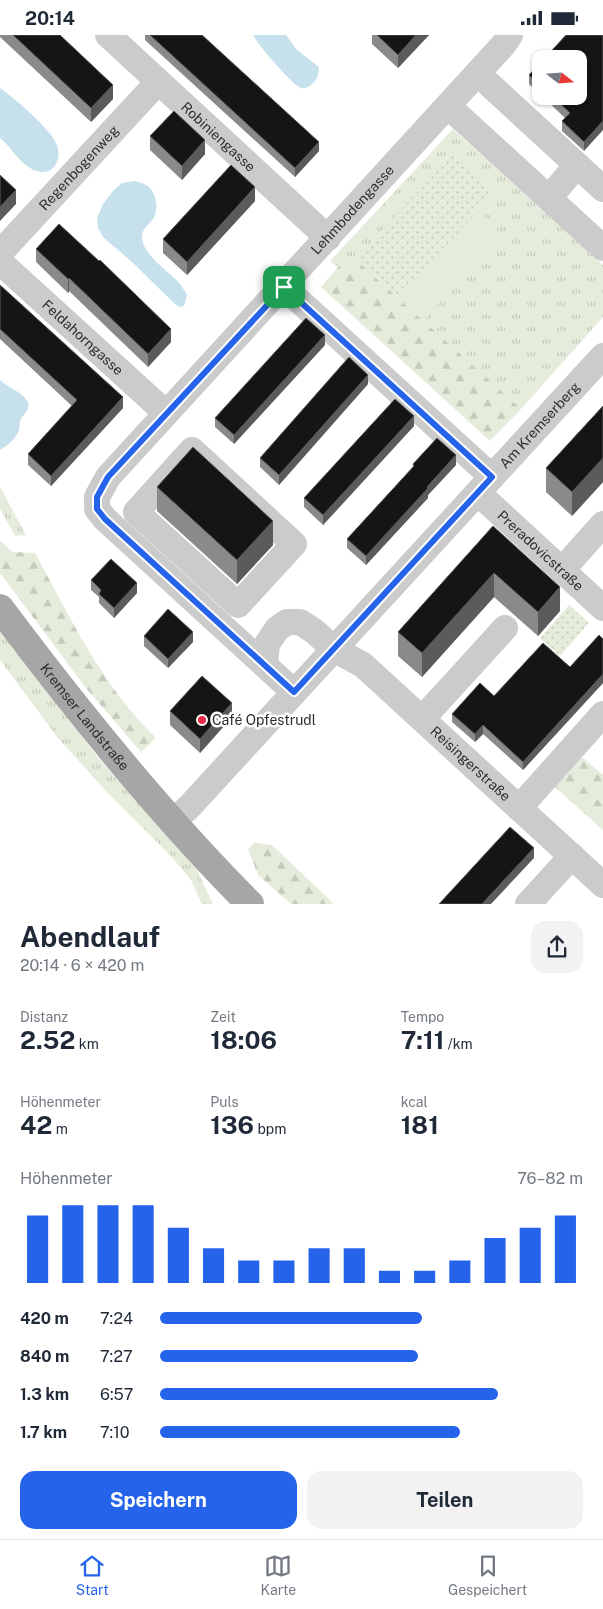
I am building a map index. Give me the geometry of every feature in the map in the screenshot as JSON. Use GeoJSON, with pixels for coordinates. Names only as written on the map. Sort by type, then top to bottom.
{"type":"FeatureCollection","features":[{"type":"Feature","properties":{"kind":"main road","name":"Kremser Landstraße"},"geometry":{"type":"LineString","coordinates":[[0,608],[42,665],[106,743],[250,904]]}},
{"type":"Feature","properties":{"kind":"street","name":"Robiniengasse"},"geometry":{"type":"LineString","coordinates":[[108,35],[328,238]]}},
{"type":"Feature","properties":{"kind":"street","name":"Lehmbodengasse"},"geometry":{"type":"LineString","coordinates":[[264,664],[105,519],[97,509],[97,497],[108,477],[284,287],[504,44],[510,35]]}},
{"type":"Feature","properties":{"kind":"street","name":"Regenbogenweg"},"geometry":{"type":"LineString","coordinates":[[0,253],[158,82]]}},
{"type":"Feature","properties":{"kind":"street"},"geometry":{"type":"LineString","coordinates":[[490,85],[603,189]]}},
{"type":"Feature","properties":{"kind":"street"},"geometry":{"type":"LineString","coordinates":[[448,106],[603,248]]}},
{"type":"Feature","properties":{"kind":"street"},"geometry":{"type":"LineString","coordinates":[[506,158],[535,126]]}},
{"type":"Feature","properties":{"kind":"street"},"geometry":{"type":"LineString","coordinates":[[549,198],[577,165]]}},
{"type":"Feature","properties":{"kind":"street","name":"Feldahorngasse"},"geometry":{"type":"LineString","coordinates":[[0,262],[166,413]]}},
{"type":"Feature","properties":{"kind":"street","name":"Preradovicstraße"},"geometry":{"type":"LineString","coordinates":[[284,287],[485,485],[562,570],[603,608]]}},
{"type":"Feature","properties":{"kind":"street","name":"Am Kremserberg"},"geometry":{"type":"LineString","coordinates":[[174,821],[603,356]]}},
{"type":"Feature","properties":{"kind":"street"},"geometry":{"type":"LineString","coordinates":[[192,450],[294,544],[238,605],[193,563],[136,512],[192,450]]}},
{"type":"Feature","properties":{"kind":"street"},"geometry":{"type":"LineString","coordinates":[[562,570],[603,524]]}},
{"type":"Feature","properties":{"kind":"street"},"geometry":{"type":"LineString","coordinates":[[175,583],[193,563]]}},
{"type":"Feature","properties":{"kind":"street"},"geometry":{"type":"LineString","coordinates":[[294,692],[264,664],[267,644],[277,629],[287,622],[300,622],[314,631],[334,649]]}},
{"type":"Feature","properties":{"kind":"street"},"geometry":{"type":"LineString","coordinates":[[422,719],[505,628]]}},
{"type":"Feature","properties":{"kind":"street","name":"Reisingerstraße"},"geometry":{"type":"LineString","coordinates":[[334,649],[363,665],[603,885]]}},
{"type":"Feature","properties":{"kind":"street"},"geometry":{"type":"LineString","coordinates":[[519,808],[603,714]]}},
{"type":"Feature","properties":{"kind":"street"},"geometry":{"type":"LineString","coordinates":[[528,904],[572,856]]}},
{"type":"Feature","properties":{"kind":"green space"},"geometry":{"type":"Polygon","coordinates":[[[453,129],[603,265],[603,317],[521,409],[355,260],[338,267],[330,261],[453,129]]]}},
{"type":"Feature","properties":{"kind":"green space"},"geometry":{"type":"Polygon","coordinates":[[[453,154],[495,193],[398,298],[355,259],[453,154]]]}},
{"type":"Feature","properties":{"kind":"green space"},"geometry":{"type":"Polygon","coordinates":[[[478,211],[502,234],[423,321],[398,298],[478,211]]]}},
{"type":"Feature","properties":{"kind":"green space"},"geometry":{"type":"Polygon","coordinates":[[[355,259],[521,409],[490,441],[321,287],[338,267],[355,259]]]}},
{"type":"Feature","properties":{"kind":"green space"},"geometry":{"type":"Polygon","coordinates":[[[0,487],[26,535],[15,536],[0,509],[0,487]]]}},
{"type":"Feature","properties":{"kind":"green space"},"geometry":{"type":"Polygon","coordinates":[[[0,541],[13,552],[35,553],[74,626],[103,673],[119,696],[156,738],[141,752],[86,688],[0,573],[0,541]]]}},
{"type":"Feature","properties":{"kind":"green space"},"geometry":{"type":"Polygon","coordinates":[[[569,605],[589,623],[560,656],[540,638],[569,605]]]}},
{"type":"Feature","properties":{"kind":"green space"},"geometry":{"type":"Polygon","coordinates":[[[0,626],[33,674],[96,755],[196,868],[213,904],[202,904],[191,880],[171,856],[105,790],[58,738],[0,660],[0,626]]]}},
{"type":"Feature","properties":{"kind":"green space"},"geometry":{"type":"Polygon","coordinates":[[[582,757],[603,775],[603,830],[555,787],[582,757]]]}},
{"type":"Feature","properties":{"kind":"green space"},"geometry":{"type":"Polygon","coordinates":[[[255,843],[272,845],[334,904],[291,904],[258,875],[248,849],[255,843]]]}},
{"type":"Feature","properties":{"kind":"water"},"geometry":{"type":"Polygon","coordinates":[[[253,35],[286,35],[297,50],[319,67],[315,81],[305,88],[297,86],[261,47],[253,35]]]}},
{"type":"Feature","properties":{"kind":"water"},"geometry":{"type":"Polygon","coordinates":[[[0,88],[40,122],[56,143],[58,159],[56,165],[51,170],[38,172],[30,168],[0,138],[0,88]]]}},
{"type":"Feature","properties":{"kind":"water"},"geometry":{"type":"Polygon","coordinates":[[[135,181],[145,184],[152,191],[156,204],[156,213],[142,234],[143,244],[151,257],[181,285],[187,295],[184,306],[179,307],[174,303],[103,237],[98,228],[97,218],[103,204],[113,191],[122,183],[135,181]]]}},
{"type":"Feature","properties":{"kind":"water"},"geometry":{"type":"Polygon","coordinates":[[[0,380],[25,398],[28,410],[20,420],[16,436],[0,450],[0,380]]]}},
{"type":"Feature","properties":{"kind":"building"},"geometry":{"type":"Polygon","coordinates":[[[13,35],[60,35],[113,85],[91,108],[13,35]]]}},
{"type":"Feature","properties":{"kind":"building"},"geometry":{"type":"Polygon","coordinates":[[[150,35],[202,35],[319,142],[295,168],[150,35]]]}},
{"type":"Feature","properties":{"kind":"building"},"geometry":{"type":"Polygon","coordinates":[[[377,35],[416,35],[398,55],[377,35]]]}},
{"type":"Feature","properties":{"kind":"building"},"geometry":{"type":"Polygon","coordinates":[[[566,35],[603,35],[603,121],[584,142],[562,121],[570,113],[562,105],[588,105],[588,50],[552,50],[566,35]]]}},
{"type":"Feature","properties":{"kind":"building"},"geometry":{"type":"Polygon","coordinates":[[[174,111],[205,140],[182,166],[150,136],[174,111]]]}},
{"type":"Feature","properties":{"kind":"building"},"geometry":{"type":"Polygon","coordinates":[[[231,165],[255,187],[187,262],[163,239],[231,165]]]}},
{"type":"Feature","properties":{"kind":"building"},"geometry":{"type":"Polygon","coordinates":[[[0,175],[16,190],[0,207],[0,175]]]}},
{"type":"Feature","properties":{"kind":"building"},"geometry":{"type":"Polygon","coordinates":[[[59,224],[100,260],[171,329],[148,354],[36,249],[59,224]]]}},
{"type":"Feature","properties":{"kind":"building"},"geometry":{"type":"Polygon","coordinates":[[[0,285],[123,397],[51,476],[28,454],[77,400],[0,329],[0,285]]]}},
{"type":"Feature","properties":{"kind":"building"},"geometry":{"type":"Polygon","coordinates":[[[306,318],[325,335],[234,435],[215,418],[306,318]]]}},
{"type":"Feature","properties":{"kind":"building"},"geometry":{"type":"Polygon","coordinates":[[[349,357],[368,375],[279,475],[260,458],[349,357]]]}},
{"type":"Feature","properties":{"kind":"building"},"geometry":{"type":"Polygon","coordinates":[[[395,399],[414,416],[323,515],[304,498],[395,399]]]}},
{"type":"Feature","properties":{"kind":"building"},"geometry":{"type":"Polygon","coordinates":[[[603,406],[603,458],[572,492],[546,468],[603,406]]]}},
{"type":"Feature","properties":{"kind":"building"},"geometry":{"type":"Polygon","coordinates":[[[437,438],[456,455],[366,556],[347,539],[437,438]]]}},
{"type":"Feature","properties":{"kind":"building"},"geometry":{"type":"Polygon","coordinates":[[[193,447],[273,521],[237,560],[157,487],[193,447]]]}},
{"type":"Feature","properties":{"kind":"building"},"geometry":{"type":"Polygon","coordinates":[[[493,526],[560,587],[538,612],[494,573],[422,653],[398,632],[493,526]]]}},
{"type":"Feature","properties":{"kind":"building"},"geometry":{"type":"Polygon","coordinates":[[[111,559],[137,583],[114,608],[99,594],[101,590],[91,580],[111,559]]]}},
{"type":"Feature","properties":{"kind":"building"},"geometry":{"type":"Polygon","coordinates":[[[168,609],[193,632],[168,659],[144,636],[168,609]]]}},
{"type":"Feature","properties":{"kind":"building"},"geometry":{"type":"Polygon","coordinates":[[[599,635],[603,639],[603,674],[523,762],[483,725],[475,734],[452,714],[480,683],[494,696],[543,643],[570,667],[599,635]]]}},
{"type":"Feature","properties":{"kind":"building","name":"Café Opfestrudl"},"geometry":{"type":"Polygon","coordinates":[[[202,676],[232,703],[200,739],[170,711],[202,676]]]}},
{"type":"Feature","properties":{"kind":"building"},"geometry":{"type":"Polygon","coordinates":[[[510,827],[534,848],[482,904],[439,904],[510,827]]]}},
{"type":"Feature","properties":{"kind":"place","name":"Café Opfestrudl"},"geometry":{"type":"Point","coordinates":[202,720]}},
{"type":"Feature","properties":{"kind":"route"},"geometry":{"type":"LineString","coordinates":[[284,287],[492,477],[294,692],[105,519],[97,509],[97,497],[108,477],[284,287]]}}]}
